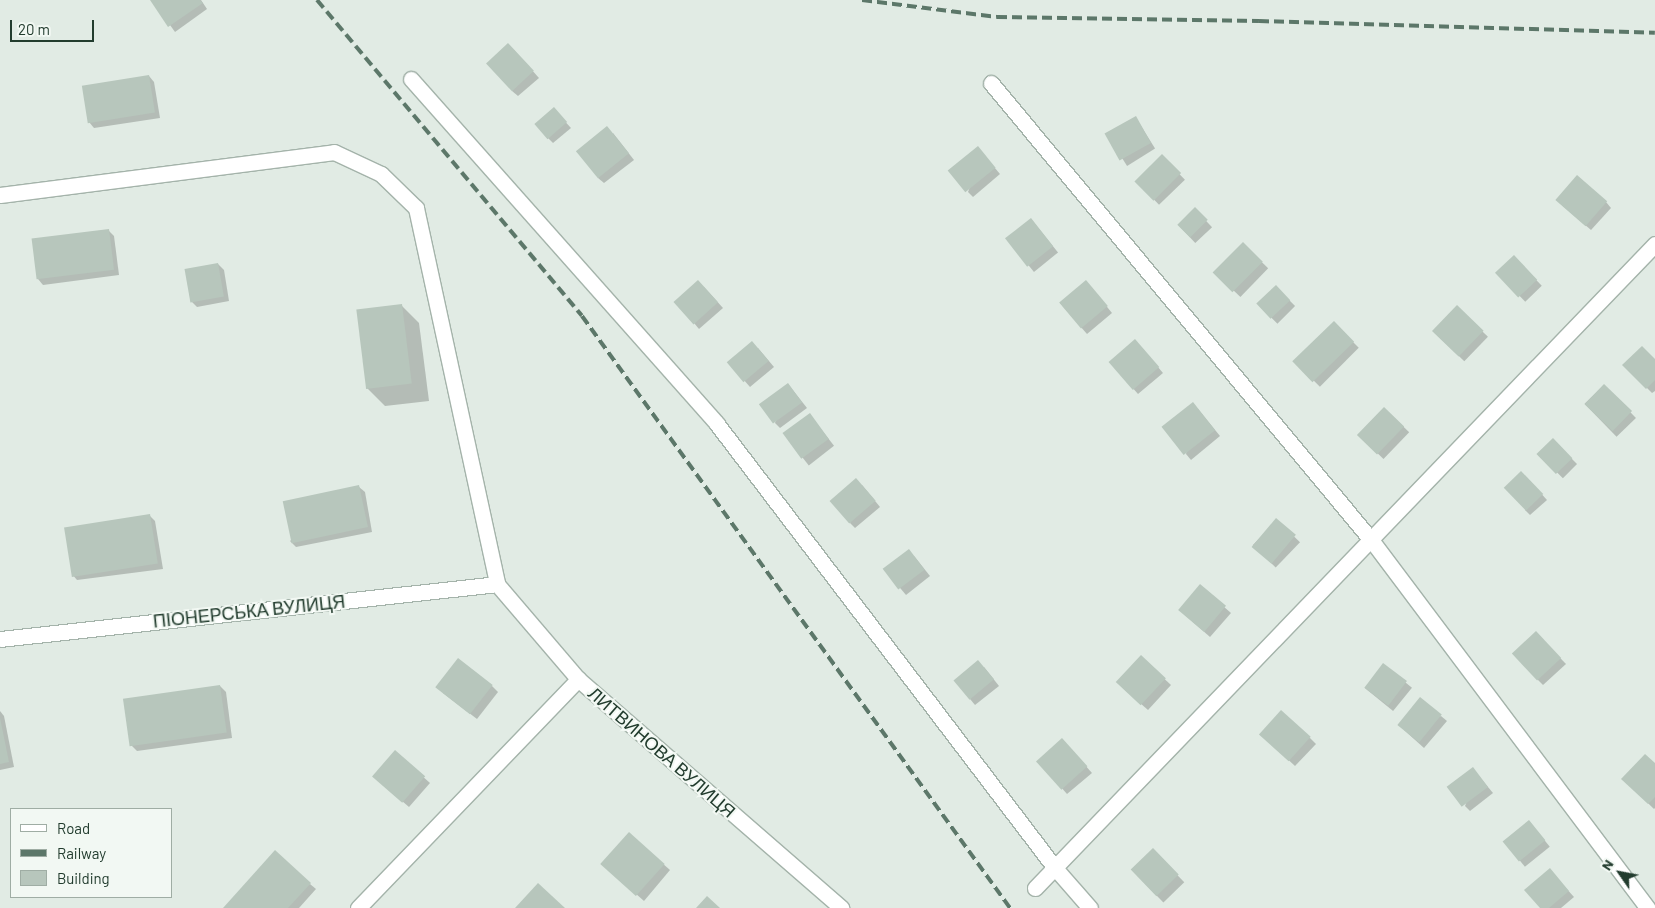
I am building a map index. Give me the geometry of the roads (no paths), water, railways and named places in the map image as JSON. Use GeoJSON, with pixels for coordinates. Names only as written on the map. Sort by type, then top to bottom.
{"type":"FeatureCollection","features":[{"type":"Feature","properties":{"kind":"street"},"geometry":{"type":"LineString","coordinates":[[411,79],[717,424],[1055,868],[1090,908]]}},
{"type":"Feature","properties":{"kind":"street"},"geometry":{"type":"LineString","coordinates":[[991,83],[1372,541],[1649,900]]}},
{"type":"Feature","properties":{"kind":"street"},"geometry":{"type":"LineString","coordinates":[[0,195],[334,152],[381,174],[416,208],[497,584]]}},
{"type":"Feature","properties":{"kind":"street"},"geometry":{"type":"LineString","coordinates":[[1035,888],[1372,541],[1655,244]]}},
{"type":"Feature","properties":{"kind":"street","name":"ПІОНЕРСЬКА ВУЛИЦЯ"},"geometry":{"type":"LineString","coordinates":[[0,639],[497,584]]}},
{"type":"Feature","properties":{"kind":"street","name":"ЛИТВИНОВА ВУЛИЦЯ"},"geometry":{"type":"LineString","coordinates":[[497,584],[578,679],[840,908]]}},
{"type":"Feature","properties":{"kind":"street"},"geometry":{"type":"LineString","coordinates":[[358,908],[578,679]]}},
{"type":"Feature","properties":{"kind":"railway"},"geometry":{"type":"LineString","coordinates":[[317,0],[582,316],[1010,908]]}},
{"type":"Feature","properties":{"kind":"railway"},"geometry":{"type":"LineString","coordinates":[[862,0],[997,17],[1259,21],[1655,33]]}}]}
